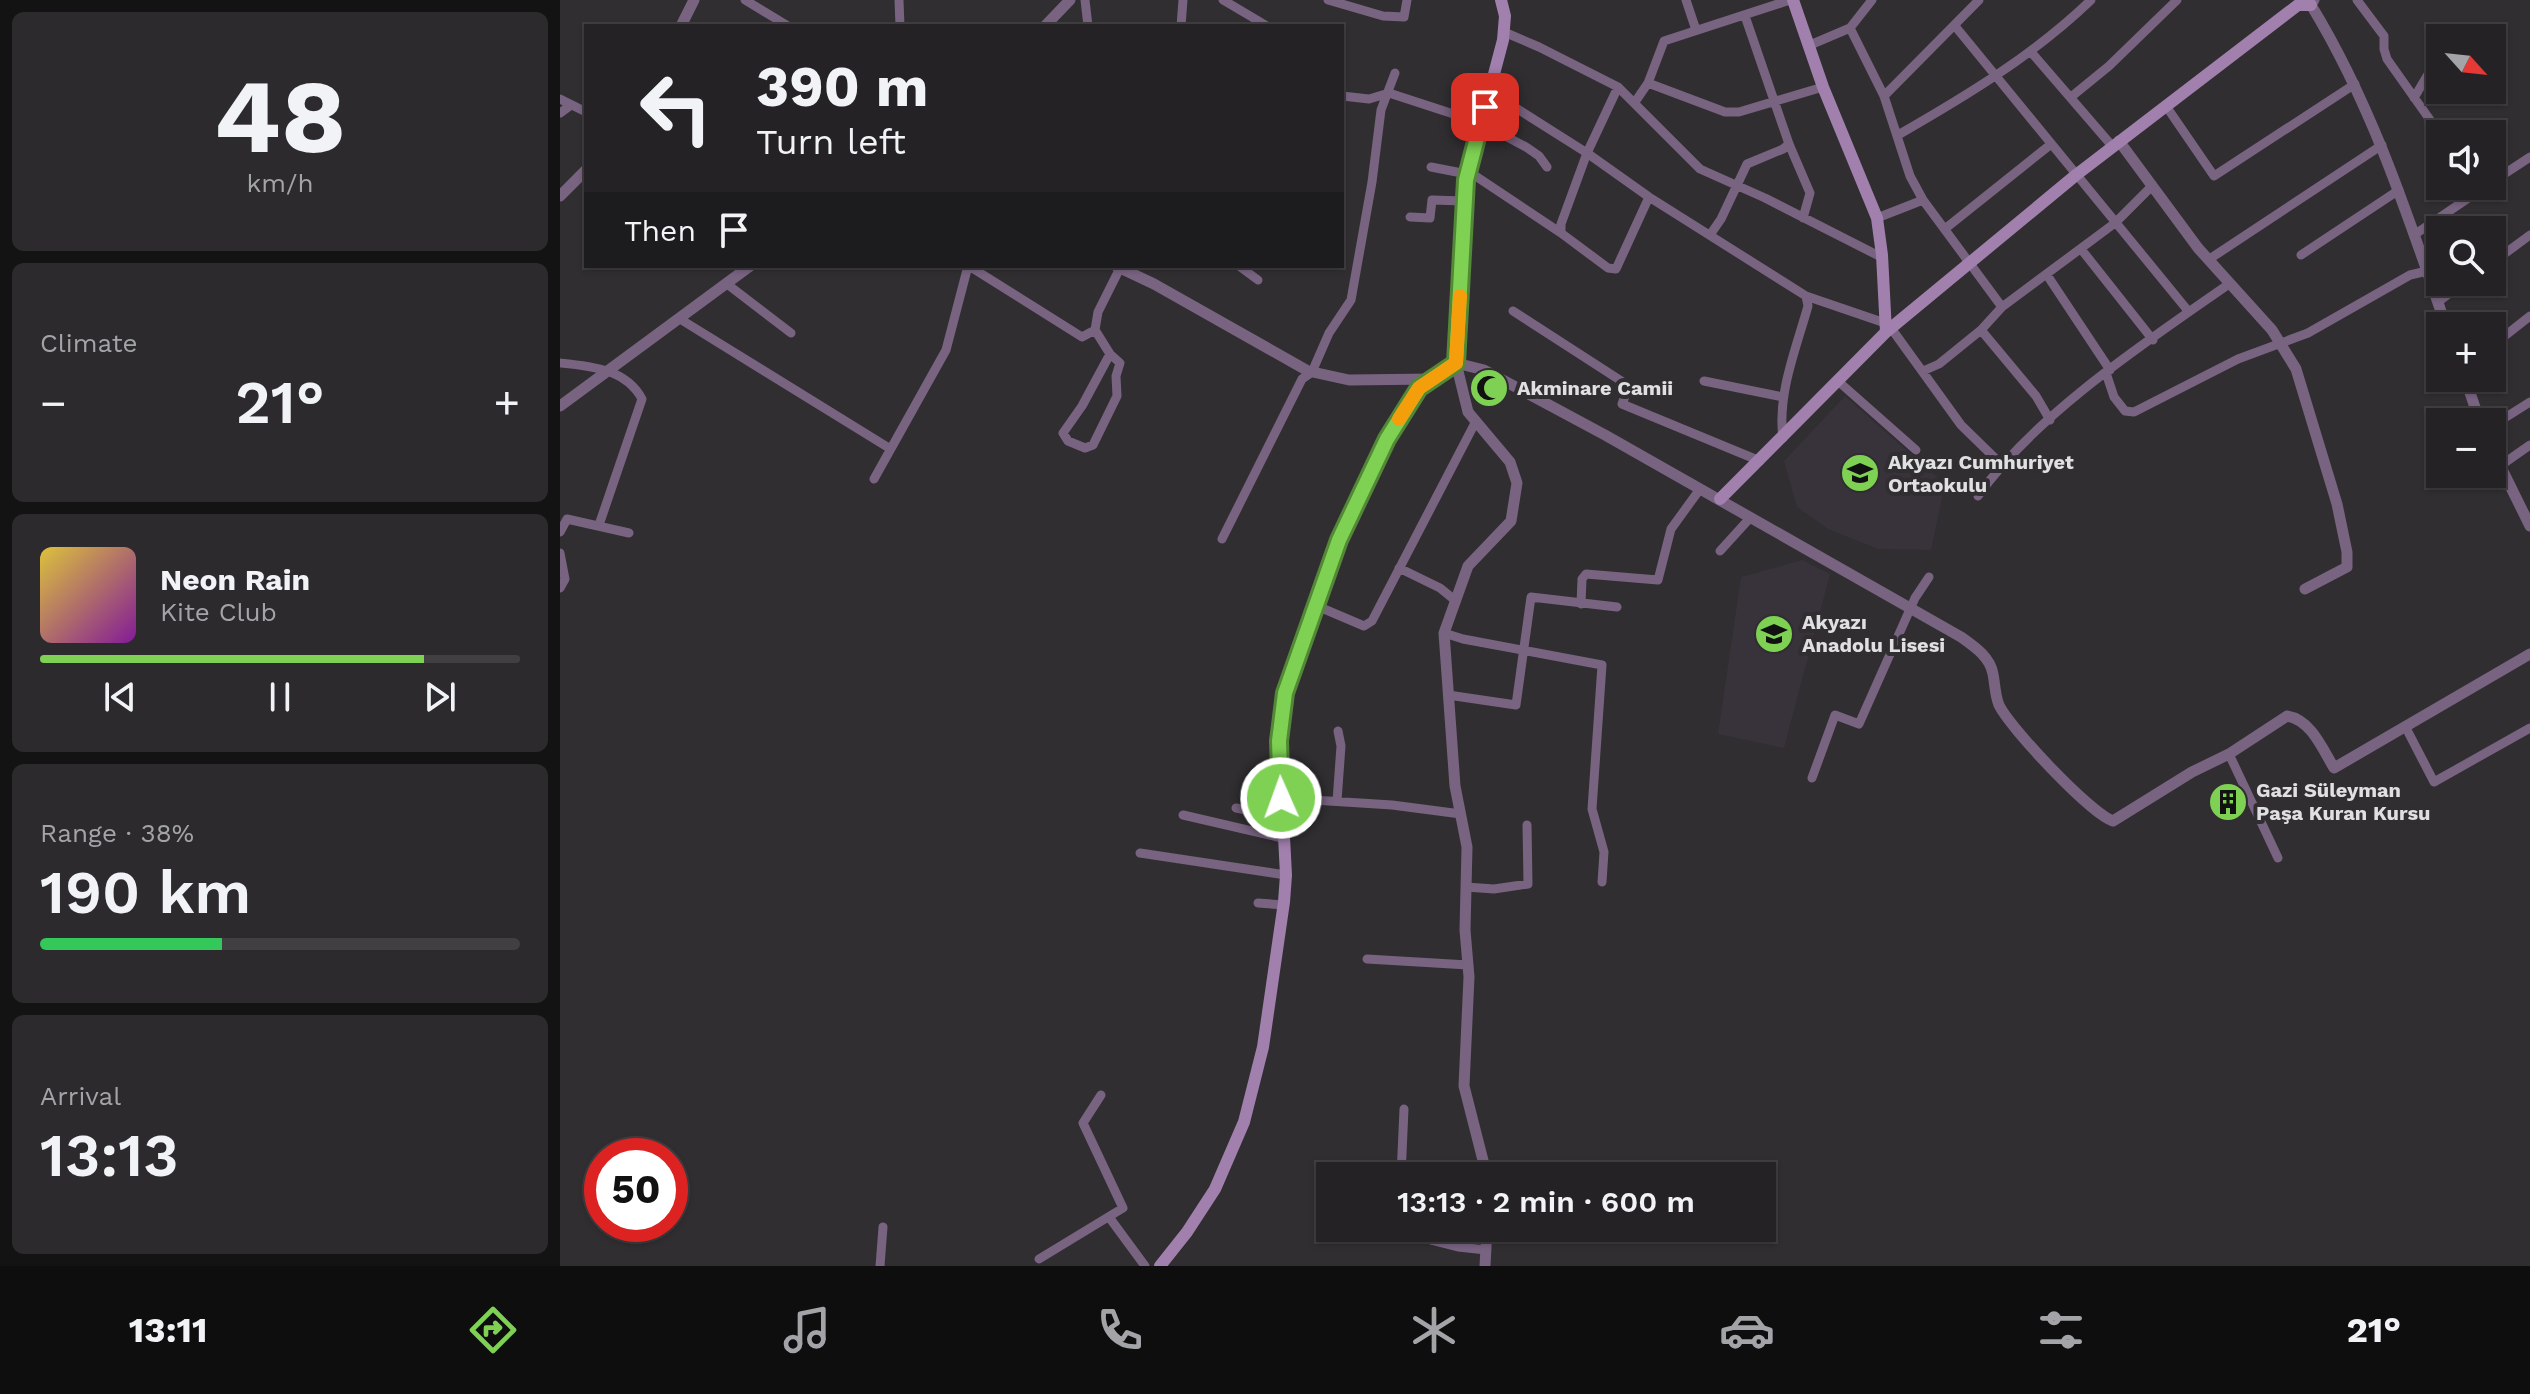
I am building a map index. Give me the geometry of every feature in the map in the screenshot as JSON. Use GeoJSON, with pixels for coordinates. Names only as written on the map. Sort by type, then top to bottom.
{"type":"FeatureCollection","features":[{"type":"Feature","properties":{"kind":"main road"},"geometry":{"type":"LineString","coordinates":[[1160,1266],[1215,1189],[1244,1122],[1263,1047],[1286,875],[1279,741],[1285,693],[1339,540],[1387,439],[1419,388],[1456,363],[1464,201],[1468,172],[1504,32],[1505,16],[1501,0]]}},
{"type":"Feature","properties":{"kind":"main road"},"geometry":{"type":"LineString","coordinates":[[1792,0],[1823,87],[1877,218],[1887,328]]}},
{"type":"Feature","properties":{"kind":"main road"},"geometry":{"type":"LineString","coordinates":[[1720,499],[1839,382],[1887,328],[2116,144],[2298,5],[2310,2]]}},
{"type":"Feature","properties":{"kind":"street"},"geometry":{"type":"LineString","coordinates":[[682,24],[694,0]]}},
{"type":"Feature","properties":{"kind":"street"},"geometry":{"type":"LineString","coordinates":[[745,0],[785,24]]}},
{"type":"Feature","properties":{"kind":"street"},"geometry":{"type":"LineString","coordinates":[[899,0],[900,24]]}},
{"type":"Feature","properties":{"kind":"street"},"geometry":{"type":"LineString","coordinates":[[1047,24],[1070,0]]}},
{"type":"Feature","properties":{"kind":"street"},"geometry":{"type":"LineString","coordinates":[[1085,0],[1088,24]]}},
{"type":"Feature","properties":{"kind":"street"},"geometry":{"type":"LineString","coordinates":[[1183,0],[1185,24]]}},
{"type":"Feature","properties":{"kind":"street"},"geometry":{"type":"LineString","coordinates":[[1225,0],[1264,24]]}},
{"type":"Feature","properties":{"kind":"street"},"geometry":{"type":"LineString","coordinates":[[1328,0],[1383,16],[1404,17],[1407,0]]}},
{"type":"Feature","properties":{"kind":"street"},"geometry":{"type":"LineString","coordinates":[[1686,0],[1696,30]]}},
{"type":"Feature","properties":{"kind":"street"},"geometry":{"type":"LineString","coordinates":[[1635,102],[1648,83],[1664,41],[1792,0]]}},
{"type":"Feature","properties":{"kind":"street"},"geometry":{"type":"LineString","coordinates":[[1810,45],[1850,28],[1872,0]]}},
{"type":"Feature","properties":{"kind":"street"},"geometry":{"type":"LineString","coordinates":[[1884,96],[1979,0]]}},
{"type":"Feature","properties":{"kind":"street"},"geometry":{"type":"LineString","coordinates":[[1898,135],[2031,52],[2091,0]]}},
{"type":"Feature","properties":{"kind":"street"},"geometry":{"type":"LineString","coordinates":[[2071,97],[2109,66],[2177,0]]}},
{"type":"Feature","properties":{"kind":"street"},"geometry":{"type":"LineString","coordinates":[[2357,0],[2384,36],[2387,59],[2430,120]]}},
{"type":"Feature","properties":{"kind":"street"},"geometry":{"type":"LineString","coordinates":[[2310,2],[2355,84],[2382,145],[2426,268]]}},
{"type":"Feature","properties":{"kind":"street"},"geometry":{"type":"LineString","coordinates":[[1745,16],[1789,144],[1810,193],[1803,218]]}},
{"type":"Feature","properties":{"kind":"street"},"geometry":{"type":"LineString","coordinates":[[1955,26],[2189,312]]}},
{"type":"Feature","properties":{"kind":"street"},"geometry":{"type":"LineString","coordinates":[[1850,28],[1884,96],[1910,176],[1923,200],[2002,307]]}},
{"type":"Feature","properties":{"kind":"street"},"geometry":{"type":"LineString","coordinates":[[1504,32],[1618,87],[1700,169],[1883,258]]}},
{"type":"Feature","properties":{"kind":"street"},"geometry":{"type":"LineString","coordinates":[[2031,52],[2116,144],[2208,260],[2272,330],[2296,369],[2337,504],[2347,552],[2347,567],[2305,589]]}},
{"type":"Feature","properties":{"kind":"street"},"geometry":{"type":"LineString","coordinates":[[1222,539],[1302,379],[1312,372],[1329,333],[1351,300],[1381,110],[1395,73]]}},
{"type":"Feature","properties":{"kind":"street"},"geometry":{"type":"LineString","coordinates":[[2414,98],[2426,78]]}},
{"type":"Feature","properties":{"kind":"street"},"geometry":{"type":"LineString","coordinates":[[1648,83],[1725,112],[1739,112],[1823,87]]}},
{"type":"Feature","properties":{"kind":"street"},"geometry":{"type":"LineString","coordinates":[[2166,106],[2214,176],[2355,84]]}},
{"type":"Feature","properties":{"kind":"street"},"geometry":{"type":"LineString","coordinates":[[1561,233],[1561,224],[1587,153],[1618,87]]}},
{"type":"Feature","properties":{"kind":"street"},"geometry":{"type":"LineString","coordinates":[[1489,91],[1806,296],[1887,328],[1923,371],[1961,425],[2001,464]]}},
{"type":"Feature","properties":{"kind":"street"},"geometry":{"type":"LineString","coordinates":[[1344,96],[1369,99],[1389,93],[1481,123],[1526,147],[1539,156],[1547,167]]}},
{"type":"Feature","properties":{"kind":"street"},"geometry":{"type":"LineString","coordinates":[[560,99],[584,111]]}},
{"type":"Feature","properties":{"kind":"street"},"geometry":{"type":"LineString","coordinates":[[560,113],[571,105]]}},
{"type":"Feature","properties":{"kind":"street"},"geometry":{"type":"LineString","coordinates":[[1710,235],[1747,164],[1789,144]]}},
{"type":"Feature","properties":{"kind":"street"},"geometry":{"type":"LineString","coordinates":[[1946,228],[2050,145]]}},
{"type":"Feature","properties":{"kind":"street"},"geometry":{"type":"LineString","coordinates":[[2208,260],[2382,145]]}},
{"type":"Feature","properties":{"kind":"street"},"geometry":{"type":"LineString","coordinates":[[2506,173],[2530,157]]}},
{"type":"Feature","properties":{"kind":"street"},"geometry":{"type":"LineString","coordinates":[[1431,167],[1468,172],[1608,268],[1616,269],[1649,197]]}},
{"type":"Feature","properties":{"kind":"street"},"geometry":{"type":"LineString","coordinates":[[560,196],[581,181]]}},
{"type":"Feature","properties":{"kind":"street"},"geometry":{"type":"LineString","coordinates":[[1923,371],[1939,364],[1981,330],[2002,307],[2115,223],[2151,187]]}},
{"type":"Feature","properties":{"kind":"street"},"geometry":{"type":"LineString","coordinates":[[2301,255],[2399,190]]}},
{"type":"Feature","properties":{"kind":"street"},"geometry":{"type":"LineString","coordinates":[[1410,217],[1430,218],[1432,200],[1464,201]]}},
{"type":"Feature","properties":{"kind":"street"},"geometry":{"type":"LineString","coordinates":[[1877,218],[1923,200]]}},
{"type":"Feature","properties":{"kind":"street"},"geometry":{"type":"LineString","coordinates":[[2414,235],[2458,200]]}},
{"type":"Feature","properties":{"kind":"street"},"geometry":{"type":"LineString","coordinates":[[2506,253],[2530,235]]}},
{"type":"Feature","properties":{"kind":"street"},"geometry":{"type":"LineString","coordinates":[[2081,249],[2153,340]]}},
{"type":"Feature","properties":{"kind":"street"},"geometry":{"type":"LineString","coordinates":[[560,406],[747,268]]}},
{"type":"Feature","properties":{"kind":"street"},"geometry":{"type":"LineString","coordinates":[[874,479],[946,350],[967,268]]}},
{"type":"Feature","properties":{"kind":"street"},"geometry":{"type":"LineString","coordinates":[[971,268],[1082,337],[1095,330]]}},
{"type":"Feature","properties":{"kind":"street"},"geometry":{"type":"LineString","coordinates":[[1110,354],[1082,406],[1063,433],[1068,441],[1085,448],[1093,445],[1117,396],[1116,376],[1120,363],[1110,354],[1095,330],[1098,312],[1118,268]]}},
{"type":"Feature","properties":{"kind":"street"},"geometry":{"type":"LineString","coordinates":[[1120,268],[1312,372],[1349,380],[1432,379]]}},
{"type":"Feature","properties":{"kind":"street"},"geometry":{"type":"LineString","coordinates":[[1242,268],[1258,280]]}},
{"type":"Feature","properties":{"kind":"street"},"geometry":{"type":"LineString","coordinates":[[2047,275],[2108,371],[2114,397],[2125,411],[2134,412],[2238,359],[2308,333],[2410,275],[2426,271]]}},
{"type":"Feature","properties":{"kind":"street"},"geometry":{"type":"LineString","coordinates":[[727,284],[791,333]]}},
{"type":"Feature","properties":{"kind":"street"},"geometry":{"type":"LineString","coordinates":[[1978,496],[2001,464],[2108,371],[2229,284]]}},
{"type":"Feature","properties":{"kind":"street"},"geometry":{"type":"LineString","coordinates":[[1783,438],[1780,418],[1783,397],[1808,306],[1806,296]]}},
{"type":"Feature","properties":{"kind":"street"},"geometry":{"type":"LineString","coordinates":[[2436,296],[2441,312]]}},
{"type":"Feature","properties":{"kind":"street"},"geometry":{"type":"LineString","coordinates":[[2438,302],[2446,296]]}},
{"type":"Feature","properties":{"kind":"street"},"geometry":{"type":"LineString","coordinates":[[1513,311],[1629,386],[1622,404],[1760,461]]}},
{"type":"Feature","properties":{"kind":"street"},"geometry":{"type":"LineString","coordinates":[[2506,335],[2530,316]]}},
{"type":"Feature","properties":{"kind":"street"},"geometry":{"type":"LineString","coordinates":[[680,319],[889,448]]}},
{"type":"Feature","properties":{"kind":"street"},"geometry":{"type":"LineString","coordinates":[[1981,330],[2036,396],[2050,420]]}},
{"type":"Feature","properties":{"kind":"street"},"geometry":{"type":"LineString","coordinates":[[560,363],[609,370],[637,391],[642,399],[599,525]]}},
{"type":"Feature","properties":{"kind":"street"},"geometry":{"type":"LineString","coordinates":[[1483,1162],[1464,1086],[1468,965],[1467,847],[1455,786],[1444,633],[1468,566],[1511,521],[1517,483],[1510,462],[1468,412],[1456,363],[1484,370],[1720,499],[1911,607],[1982,652],[1993,671],[1999,704],[2012,723],[2077,795],[2101,817],[2113,821],[2192,772],[2229,754],[2287,716],[2297,718],[2306,725],[2334,768],[2530,654]]}},
{"type":"Feature","properties":{"kind":"street"},"geometry":{"type":"LineString","coordinates":[[1704,381],[1783,397]]}},
{"type":"Feature","properties":{"kind":"street"},"geometry":{"type":"LineString","coordinates":[[1839,382],[1916,450]]}},
{"type":"Feature","properties":{"kind":"street"},"geometry":{"type":"LineString","coordinates":[[2506,417],[2530,402]]}},
{"type":"Feature","properties":{"kind":"street"},"geometry":{"type":"LineString","coordinates":[[1317,606],[1364,626],[1372,621],[1476,421]]}},
{"type":"Feature","properties":{"kind":"street"},"geometry":{"type":"LineString","coordinates":[[2506,462],[2530,445]]}},
{"type":"Feature","properties":{"kind":"street"},"geometry":{"type":"LineString","coordinates":[[2506,477],[2528,519]]}},
{"type":"Feature","properties":{"kind":"street"},"geometry":{"type":"LineString","coordinates":[[1581,604],[1582,579],[1586,574],[1658,580],[1671,529],[1700,489]]}},
{"type":"Feature","properties":{"kind":"street"},"geometry":{"type":"LineString","coordinates":[[1720,551],[1750,518]]}},
{"type":"Feature","properties":{"kind":"street"},"geometry":{"type":"LineString","coordinates":[[560,532],[567,519],[629,533]]}},
{"type":"Feature","properties":{"kind":"street"},"geometry":{"type":"LineString","coordinates":[[560,553],[565,579],[560,588]]}},
{"type":"Feature","properties":{"kind":"street"},"geometry":{"type":"LineString","coordinates":[[1399,568],[1440,588],[1456,601]]}},
{"type":"Feature","properties":{"kind":"street"},"geometry":{"type":"LineString","coordinates":[[1812,778],[1835,715],[1859,724],[1911,607],[1929,577]]}},
{"type":"Feature","properties":{"kind":"street"},"geometry":{"type":"LineString","coordinates":[[1448,695],[1516,705],[1531,597],[1617,607]]}},
{"type":"Feature","properties":{"kind":"street"},"geometry":{"type":"LineString","coordinates":[[1444,633],[1602,665],[1592,809],[1604,852],[1602,882]]}},
{"type":"Feature","properties":{"kind":"street"},"geometry":{"type":"LineString","coordinates":[[2405,726],[2434,782],[2530,728]]}},
{"type":"Feature","properties":{"kind":"street"},"geometry":{"type":"LineString","coordinates":[[1337,801],[1341,746],[1338,731]]}},
{"type":"Feature","properties":{"kind":"street"},"geometry":{"type":"LineString","coordinates":[[2229,754],[2278,858]]}},
{"type":"Feature","properties":{"kind":"street"},"geometry":{"type":"LineString","coordinates":[[1281,798],[1461,814]]}},
{"type":"Feature","properties":{"kind":"street"},"geometry":{"type":"LineString","coordinates":[[1236,808],[1282,817]]}},
{"type":"Feature","properties":{"kind":"street"},"geometry":{"type":"LineString","coordinates":[[1183,815],[1282,838]]}},
{"type":"Feature","properties":{"kind":"street"},"geometry":{"type":"LineString","coordinates":[[1466,887],[1494,889],[1528,884],[1527,825]]}},
{"type":"Feature","properties":{"kind":"street"},"geometry":{"type":"LineString","coordinates":[[1140,853],[1286,875]]}},
{"type":"Feature","properties":{"kind":"street"},"geometry":{"type":"LineString","coordinates":[[1258,903],[1284,905]]}},
{"type":"Feature","properties":{"kind":"street"},"geometry":{"type":"LineString","coordinates":[[1367,959],[1468,965]]}},
{"type":"Feature","properties":{"kind":"street"},"geometry":{"type":"LineString","coordinates":[[1039,1259],[1123,1208],[1083,1123],[1101,1095]]}},
{"type":"Feature","properties":{"kind":"street"},"geometry":{"type":"LineString","coordinates":[[1402,1162],[1404,1109]]}},
{"type":"Feature","properties":{"kind":"street"},"geometry":{"type":"LineString","coordinates":[[1109,1217],[1145,1266]]}},
{"type":"Feature","properties":{"kind":"street"},"geometry":{"type":"LineString","coordinates":[[880,1266],[883,1227]]}},
{"type":"Feature","properties":{"kind":"street"},"geometry":{"type":"LineString","coordinates":[[1440,1242],[1486,1250]]}},
{"type":"Feature","properties":{"kind":"street"},"geometry":{"type":"LineString","coordinates":[[1485,1266],[1486,1242]]}},
{"type":"Feature","properties":{"kind":"shaded area","name":"Akyazı Cumhuriyet Ortaokulu"},"geometry":{"type":"Polygon","coordinates":[[[1845,396],[1945,484],[1931,550],[1878,549],[1828,529],[1797,507],[1784,461],[1845,396]]]}},
{"type":"Feature","properties":{"kind":"shaded area","name":"Akyazı Anadolu Lisesi"},"geometry":{"type":"Polygon","coordinates":[[[1802,560],[1830,574],[1784,748],[1718,734],[1741,577],[1802,560]]]}},
{"type":"Feature","properties":{"kind":"slow traffic"},"geometry":{"type":"LineString","coordinates":[[1399,419],[1419,388],[1456,363],[1460,296]]}},
{"type":"Feature","properties":{"kind":"place","name":"Akminare Camii"},"geometry":{"type":"Point","coordinates":[1489,388]}},
{"type":"Feature","properties":{"kind":"place","name":"Akyazı Cumhuriyet Ortaokulu"},"geometry":{"type":"Point","coordinates":[1860,473]}},
{"type":"Feature","properties":{"kind":"place","name":"Akyazı Anadolu Lisesi"},"geometry":{"type":"Point","coordinates":[1774,634]}},
{"type":"Feature","properties":{"kind":"place","name":"Gazi Süleyman Paşa Kuran Kursu"},"geometry":{"type":"Point","coordinates":[2228,802]}},
{"type":"Feature","properties":{"kind":"route"},"geometry":{"type":"LineString","coordinates":[[1281,798],[1279,741],[1285,693],[1339,540],[1387,439],[1419,388],[1456,363],[1466,180],[1485,107]]}}]}
